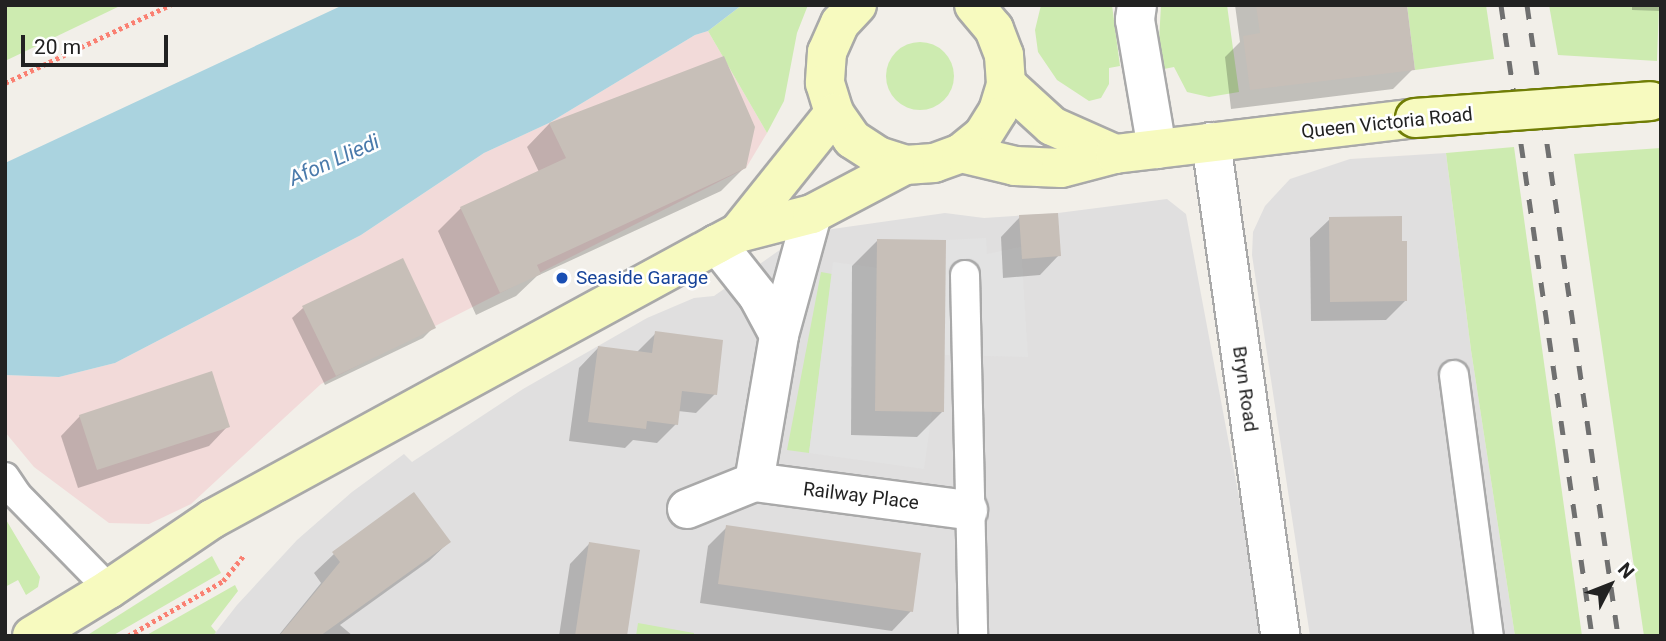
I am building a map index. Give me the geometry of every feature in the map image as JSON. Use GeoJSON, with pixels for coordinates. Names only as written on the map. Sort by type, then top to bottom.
{"type":"FeatureCollection","features":[{"type":"Feature","properties":{"kind":"main road"},"geometry":{"type":"LineString","coordinates":[[857,5],[840,23],[827,52],[825,83],[834,113],[852,139],[878,156],[905,164],[934,163],[961,153],[988,127],[999,111],[1006,84],[1004,55],[989,13]]}},
{"type":"Feature","properties":{"kind":"main road"},"geometry":{"type":"LineString","coordinates":[[1006,84],[1052,126],[1115,154]]}},
{"type":"Feature","properties":{"kind":"main road","name":"Queen Victoria Road"},"geometry":{"type":"LineString","coordinates":[[961,153],[1015,166],[1061,168],[1115,154],[1415,118],[1655,101]]}},
{"type":"Feature","properties":{"kind":"main road"},"geometry":{"type":"LineString","coordinates":[[728,239],[834,113]]}},
{"type":"Feature","properties":{"kind":"main road"},"geometry":{"type":"LineString","coordinates":[[32,636],[109,589],[212,519],[728,239],[813,214],[905,164]]}},
{"type":"Feature","properties":{"kind":"street"},"geometry":{"type":"LineString","coordinates":[[1137,5],[1135,20],[1157,149]]}},
{"type":"Feature","properties":{"kind":"street","name":"Bryn Road"},"geometry":{"type":"LineString","coordinates":[[1211,142],[1280,636]]}},
{"type":"Feature","properties":{"kind":"street"},"geometry":{"type":"LineString","coordinates":[[754,482],[779,335],[813,214]]}},
{"type":"Feature","properties":{"kind":"street"},"geometry":{"type":"LineString","coordinates":[[728,239],[779,335]]}},
{"type":"Feature","properties":{"kind":"street","name":"Railway Place"},"geometry":{"type":"LineString","coordinates":[[687,509],[754,482],[968,510]]}},
{"type":"Feature","properties":{"kind":"lane"},"geometry":{"type":"LineString","coordinates":[[965,275],[968,510],[973,636]]}},
{"type":"Feature","properties":{"kind":"lane"},"geometry":{"type":"LineString","coordinates":[[1454,375],[1489,636]]}},
{"type":"Feature","properties":{"kind":"lane"},"geometry":{"type":"LineString","coordinates":[[9,489],[109,589]]}},
{"type":"Feature","properties":{"kind":"path"},"geometry":{"type":"LineString","coordinates":[[5,83],[170,5]]}},
{"type":"Feature","properties":{"kind":"path"},"geometry":{"type":"LineString","coordinates":[[128,636],[223,581],[245,554]]}},
{"type":"Feature","properties":{"kind":"shaded area"},"geometry":{"type":"Polygon","coordinates":[[[708,31],[767,133],[746,168],[321,384],[191,504],[149,524],[109,523],[34,467],[5,432],[5,375],[59,377],[115,363],[361,235],[484,153],[549,123],[695,35],[708,31]]]}},
{"type":"Feature","properties":{"kind":"shaded area"},"geometry":{"type":"Polygon","coordinates":[[[1446,153],[1471,350],[1515,636],[1310,636],[1252,255],[1253,232],[1265,206],[1290,179],[1350,159],[1446,153]]]}},
{"type":"Feature","properties":{"kind":"shaded area"},"geometry":{"type":"Polygon","coordinates":[[[1167,199],[1186,214],[1265,636],[213,636],[237,605],[297,540],[352,492],[404,454],[412,462],[523,389],[647,318],[694,298],[714,296],[804,233],[945,213],[984,218],[1058,213],[1167,199]]]}},
{"type":"Feature","properties":{"kind":"shaded area"},"geometry":{"type":"Polygon","coordinates":[[[986,238],[987,254],[1021,247],[1028,357],[944,355],[946,240],[986,238]]]}},
{"type":"Feature","properties":{"kind":"shaded area"},"geometry":{"type":"Polygon","coordinates":[[[833,262],[877,268],[875,410],[932,412],[924,469],[809,453],[833,262]]]}},
{"type":"Feature","properties":{"kind":"green space"},"geometry":{"type":"Polygon","coordinates":[[[5,5],[122,5],[5,61],[5,5]]]}},
{"type":"Feature","properties":{"kind":"green space"},"geometry":{"type":"Polygon","coordinates":[[[742,5],[808,5],[797,33],[784,101],[767,133],[708,31],[742,5]]]}},
{"type":"Feature","properties":{"kind":"green space"},"geometry":{"type":"Polygon","coordinates":[[[1041,5],[1112,5],[1120,66],[1109,68],[1109,84],[1101,98],[1089,101],[1057,80],[1038,52],[1035,30],[1041,5]]]}},
{"type":"Feature","properties":{"kind":"green space"},"geometry":{"type":"Polygon","coordinates":[[[1161,5],[1227,5],[1239,92],[1209,97],[1187,92],[1174,67],[1164,69],[1159,41],[1161,5]]]}},
{"type":"Feature","properties":{"kind":"green space"},"geometry":{"type":"Polygon","coordinates":[[[1407,5],[1486,5],[1494,59],[1415,70],[1407,5]]]}},
{"type":"Feature","properties":{"kind":"green space"},"geometry":{"type":"Polygon","coordinates":[[[1549,5],[1659,5],[1657,61],[1558,55],[1549,5]]]}},
{"type":"Feature","properties":{"kind":"green space"},"geometry":{"type":"Polygon","coordinates":[[[920,42],[933,45],[944,52],[951,63],[954,76],[951,89],[944,100],[933,107],[920,110],[907,107],[896,100],[889,89],[886,76],[889,63],[896,52],[907,45],[920,42]]]}},
{"type":"Feature","properties":{"kind":"green space"},"geometry":{"type":"Polygon","coordinates":[[[1514,147],[1582,636],[1515,636],[1471,350],[1446,153],[1514,147]]]}},
{"type":"Feature","properties":{"kind":"green space"},"geometry":{"type":"Polygon","coordinates":[[[1661,148],[1661,636],[1644,636],[1574,154],[1661,148]]]}},
{"type":"Feature","properties":{"kind":"green space"},"geometry":{"type":"Polygon","coordinates":[[[821,272],[832,274],[809,453],[787,450],[821,272]]]}},
{"type":"Feature","properties":{"kind":"green space"},"geometry":{"type":"Polygon","coordinates":[[[5,518],[40,577],[38,587],[26,595],[18,580],[5,587],[5,518]]]}},
{"type":"Feature","properties":{"kind":"green space"},"geometry":{"type":"Polygon","coordinates":[[[212,556],[221,573],[112,636],[86,636],[212,556]]]}},
{"type":"Feature","properties":{"kind":"green space"},"geometry":{"type":"Polygon","coordinates":[[[235,585],[238,591],[211,626],[216,632],[213,636],[145,636],[235,585]]]}},
{"type":"Feature","properties":{"kind":"green space"},"geometry":{"type":"Polygon","coordinates":[[[638,623],[694,633],[694,636],[636,636],[638,623]]]}},
{"type":"Feature","properties":{"kind":"water","name":"Afon Lliedi"},"geometry":{"type":"Polygon","coordinates":[[[343,5],[742,5],[708,31],[695,35],[549,123],[484,153],[361,235],[115,363],[59,377],[5,375],[5,163],[343,5]]]}},
{"type":"Feature","properties":{"kind":"building"},"geometry":{"type":"Polygon","coordinates":[[[1256,5],[1407,5],[1415,70],[1250,90],[1243,36],[1260,33],[1256,5]]]}},
{"type":"Feature","properties":{"kind":"building"},"geometry":{"type":"Polygon","coordinates":[[[724,56],[755,127],[746,168],[537,265],[541,274],[500,293],[460,207],[566,158],[549,123],[724,56]]]}},
{"type":"Feature","properties":{"kind":"building"},"geometry":{"type":"Polygon","coordinates":[[[1058,213],[1061,256],[1022,259],[1019,215],[1058,213]]]}},
{"type":"Feature","properties":{"kind":"building"},"geometry":{"type":"Polygon","coordinates":[[[1402,216],[1402,241],[1407,241],[1407,301],[1330,302],[1329,217],[1402,216]]]}},
{"type":"Feature","properties":{"kind":"building"},"geometry":{"type":"Polygon","coordinates":[[[877,239],[946,240],[944,412],[875,411],[877,239]]]}},
{"type":"Feature","properties":{"kind":"building"},"geometry":{"type":"Polygon","coordinates":[[[403,258],[436,328],[336,376],[302,306],[403,258]]]}},
{"type":"Feature","properties":{"kind":"building"},"geometry":{"type":"Polygon","coordinates":[[[655,331],[723,340],[717,395],[682,391],[678,425],[647,421],[646,429],[588,422],[598,346],[652,353],[655,331]]]}},
{"type":"Feature","properties":{"kind":"building"},"geometry":{"type":"Polygon","coordinates":[[[212,371],[230,427],[97,470],[79,415],[212,371]]]}},
{"type":"Feature","properties":{"kind":"building"},"geometry":{"type":"Polygon","coordinates":[[[414,492],[451,542],[320,636],[279,636],[340,562],[332,552],[414,492]]]}},
{"type":"Feature","properties":{"kind":"building"},"geometry":{"type":"Polygon","coordinates":[[[726,525],[921,553],[913,612],[718,584],[726,525]]]}},
{"type":"Feature","properties":{"kind":"building"},"geometry":{"type":"Polygon","coordinates":[[[589,542],[640,550],[627,636],[575,636],[589,542]]]}},
{"type":"Feature","properties":{"kind":"railway"},"geometry":{"type":"LineString","coordinates":[[1501,5],[1592,636]]}},
{"type":"Feature","properties":{"kind":"railway"},"geometry":{"type":"LineString","coordinates":[[1527,5],[1618,636]]}},
{"type":"Feature","properties":{"kind":"place","name":"Seaside Garage"},"geometry":{"type":"Point","coordinates":[562,278]}}]}
